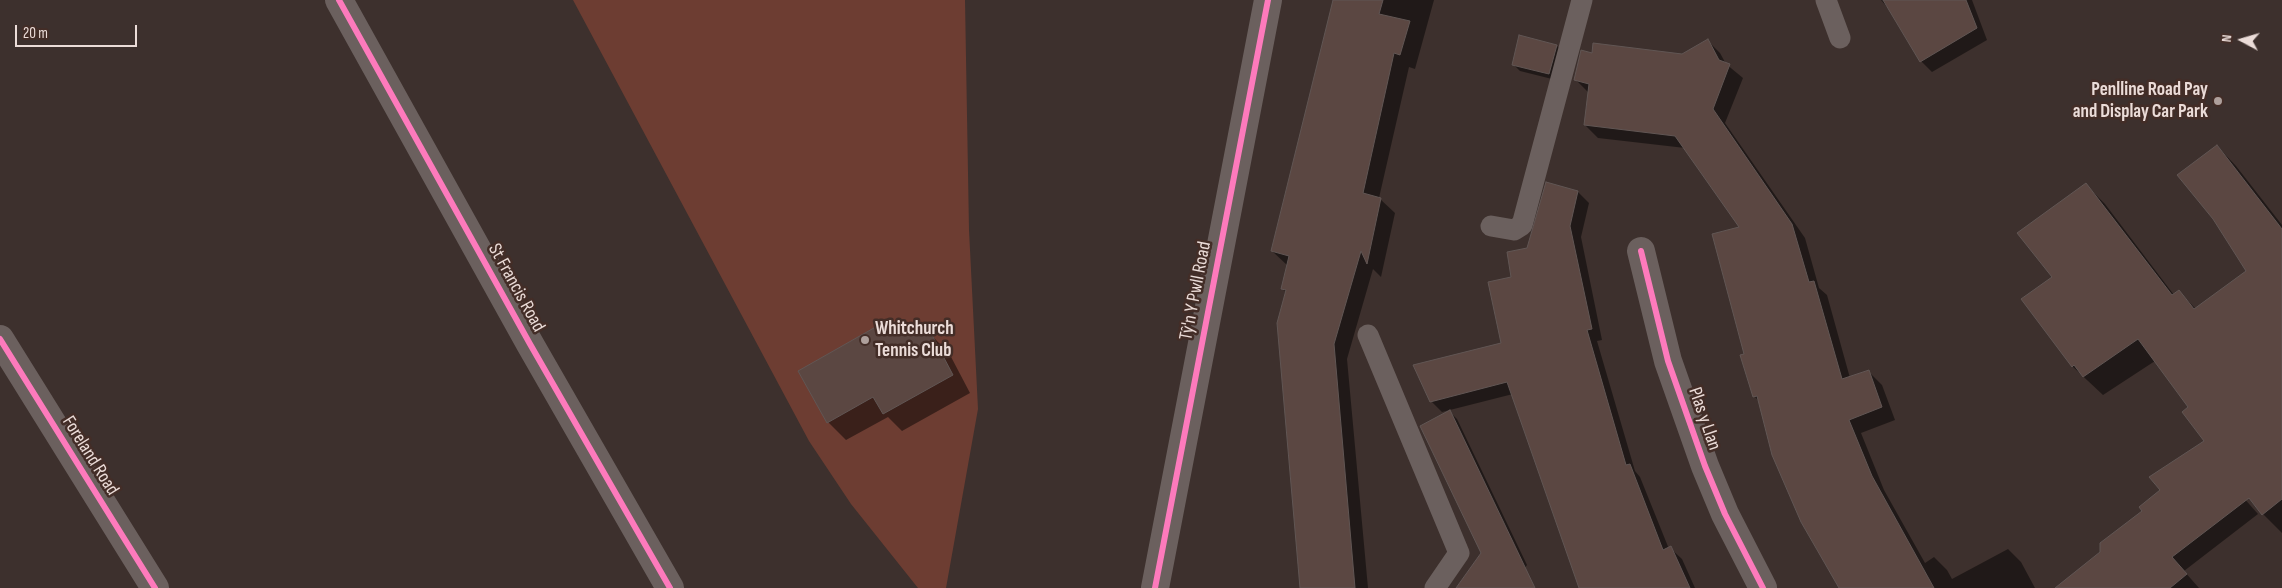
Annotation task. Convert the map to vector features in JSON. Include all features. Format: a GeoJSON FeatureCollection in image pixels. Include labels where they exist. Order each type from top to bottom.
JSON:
{"type":"FeatureCollection","features":[{"type":"Feature","properties":{"kind":"street","name":"St Francis Road"},"geometry":{"type":"LineString","coordinates":[[339,0],[549,378],[670,588]]}},
{"type":"Feature","properties":{"kind":"street","name":"Tŷ'n Y Pwll Road"},"geometry":{"type":"LineString","coordinates":[[1155,588],[1268,0]]}},
{"type":"Feature","properties":{"kind":"street","name":"Plas y Llan"},"geometry":{"type":"LineString","coordinates":[[1641,251],[1668,361],[1705,466],[1724,514],[1763,588]]}},
{"type":"Feature","properties":{"kind":"street","name":"Foreland Road"},"geometry":{"type":"LineString","coordinates":[[0,339],[155,588]]}},
{"type":"Feature","properties":{"kind":"lane"},"geometry":{"type":"LineString","coordinates":[[1491,226],[1514,230],[1522,225],[1582,0]]}},
{"type":"Feature","properties":{"kind":"lane"},"geometry":{"type":"LineString","coordinates":[[1826,0],[1840,38]]}},
{"type":"Feature","properties":{"kind":"lane"},"geometry":{"type":"LineString","coordinates":[[1368,335],[1458,553],[1435,588]]}},
{"type":"Feature","properties":{"kind":"shaded area","name":"Whitchurch Tennis Club"},"geometry":{"type":"Polygon","coordinates":[[[573,0],[965,0],[969,230],[978,409],[946,588],[918,588],[851,504],[809,441],[573,0]]]}},
{"type":"Feature","properties":{"kind":"building"},"geometry":{"type":"Polygon","coordinates":[[[1333,0],[1383,0],[1379,14],[1410,21],[1400,55],[1394,53],[1363,193],[1381,198],[1367,264],[1361,251],[1334,344],[1355,588],[1300,588],[1277,323],[1286,290],[1281,289],[1289,256],[1271,251],[1333,0]]]}},
{"type":"Feature","properties":{"kind":"building"},"geometry":{"type":"Polygon","coordinates":[[[1883,0],[1966,0],[1977,28],[1920,62],[1883,0]]]}},
{"type":"Feature","properties":{"kind":"building"},"geometry":{"type":"Polygon","coordinates":[[[1519,35],[1557,45],[1549,74],[1512,65],[1519,35]]]}},
{"type":"Feature","properties":{"kind":"building"},"geometry":{"type":"Polygon","coordinates":[[[1708,39],[1719,60],[1730,64],[1713,109],[1792,224],[1809,282],[1814,281],[1842,379],[1869,370],[1882,407],[1849,420],[1872,476],[1934,588],[1839,588],[1801,522],[1772,455],[1757,396],[1753,397],[1740,355],[1744,354],[1712,234],[1739,227],[1675,136],[1584,125],[1589,84],[1574,80],[1581,50],[1592,53],[1593,43],[1682,54],[1708,39]]]}},
{"type":"Feature","properties":{"kind":"building"},"geometry":{"type":"Polygon","coordinates":[[[2217,145],[2282,229],[2282,499],[2262,515],[2249,498],[2172,557],[2187,574],[2170,588],[2055,588],[2100,552],[2100,543],[2142,511],[2139,507],[2160,490],[2149,477],[2204,441],[2182,412],[2188,407],[2138,339],[2083,377],[2074,365],[2072,367],[2021,299],[2052,277],[2017,233],[2086,183],[2172,295],[2179,290],[2194,309],[2246,271],[2213,219],[2177,175],[2217,145]]]}},
{"type":"Feature","properties":{"kind":"building"},"geometry":{"type":"Polygon","coordinates":[[[1546,182],[1578,191],[1570,226],[1592,329],[1587,330],[1626,465],[1630,464],[1663,550],[1671,546],[1690,588],[1579,588],[1507,382],[1430,402],[1413,365],[1501,343],[1488,282],[1511,277],[1507,252],[1527,248],[1546,182]]]}},
{"type":"Feature","properties":{"kind":"building","name":"Whitchurch Tennis Club"},"geometry":{"type":"Polygon","coordinates":[[[888,320],[931,333],[953,375],[883,414],[873,397],[827,423],[798,371],[888,320]]]}},
{"type":"Feature","properties":{"kind":"building"},"geometry":{"type":"Polygon","coordinates":[[[1450,410],[1535,588],[1456,588],[1481,553],[1420,426],[1450,410]]]}},
{"type":"Feature","properties":{"kind":"cycle path"},"geometry":{"type":"LineString","coordinates":[[339,0],[530,344],[670,588]]}},
{"type":"Feature","properties":{"kind":"cycle path"},"geometry":{"type":"LineString","coordinates":[[1155,588],[1268,0]]}},
{"type":"Feature","properties":{"kind":"cycle path"},"geometry":{"type":"LineString","coordinates":[[1641,251],[1668,361],[1705,466],[1725,514],[1763,588]]}},
{"type":"Feature","properties":{"kind":"cycle path"},"geometry":{"type":"LineString","coordinates":[[0,339],[155,588]]}},
{"type":"Feature","properties":{"kind":"place","name":"Penlline Road Pay and Display Car Park"},"geometry":{"type":"Point","coordinates":[2218,101]}},
{"type":"Feature","properties":{"kind":"place","name":"Whitchurch Tennis Club"},"geometry":{"type":"Point","coordinates":[865,340]}}]}
